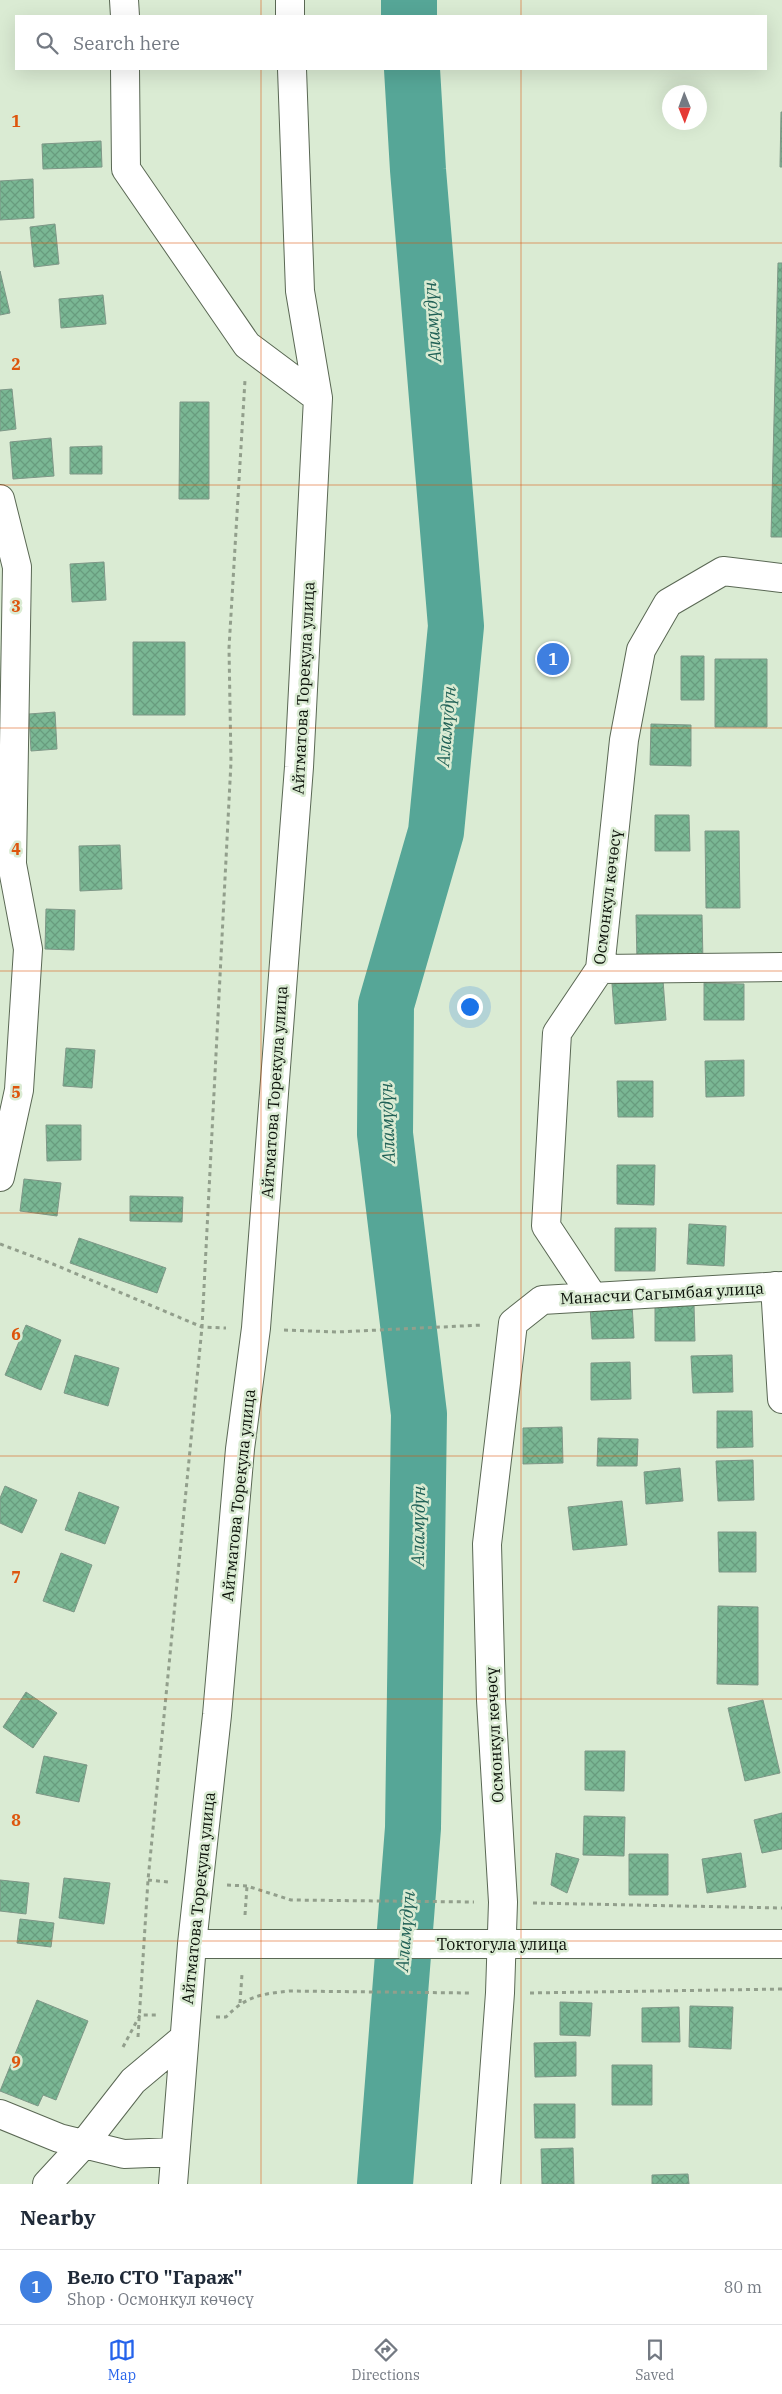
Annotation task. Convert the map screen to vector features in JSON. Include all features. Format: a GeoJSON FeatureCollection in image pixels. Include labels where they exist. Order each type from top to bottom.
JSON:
{"type":"FeatureCollection","features":[{"type":"Feature","properties":{"kind":"street"},"geometry":{"type":"LineString","coordinates":[[124,0],[124,15]]}},
{"type":"Feature","properties":{"kind":"street"},"geometry":{"type":"LineString","coordinates":[[290,0],[290,15]]}},
{"type":"Feature","properties":{"kind":"street"},"geometry":{"type":"LineString","coordinates":[[125,70],[126,169],[248,345],[318,398]]}},
{"type":"Feature","properties":{"kind":"street","name":"Айтматова Торекула улица"},"geometry":{"type":"LineString","coordinates":[[172,2184],[183,2039],[217,1715],[240,1449],[256,1328],[299,768],[318,398],[300,291],[292,70]]}},
{"type":"Feature","properties":{"kind":"street"},"geometry":{"type":"LineString","coordinates":[[0,500],[16,567],[12,864],[28,949],[19,1090],[0,1177]]}},
{"type":"Feature","properties":{"kind":"street","name":"Осмонкул көчөсү"},"geometry":{"type":"LineString","coordinates":[[593,1297],[546,1226],[557,1033],[600,970],[624,740],[641,650],[668,603],[724,571],[782,578]]}},
{"type":"Feature","properties":{"kind":"street"},"geometry":{"type":"LineString","coordinates":[[600,970],[782,967]]}},
{"type":"Feature","properties":{"kind":"street"},"geometry":{"type":"LineString","coordinates":[[778,1286],[782,1399]]}},
{"type":"Feature","properties":{"kind":"street","name":"Манасчи Сагымбая улица"},"geometry":{"type":"LineString","coordinates":[[542,1300],[778,1286]]}},
{"type":"Feature","properties":{"kind":"street","name":"Осмонкул көчөсү"},"geometry":{"type":"LineString","coordinates":[[486,2184],[499,1993],[497,1944],[502,1902],[491,1700],[487,1544],[513,1323],[542,1300]]}},
{"type":"Feature","properties":{"kind":"street","name":"Токтогула улица"},"geometry":{"type":"LineString","coordinates":[[192,1944],[782,1944]]}},
{"type":"Feature","properties":{"kind":"street"},"geometry":{"type":"LineString","coordinates":[[47,2184],[83,2145],[134,2081],[183,2039]]}},
{"type":"Feature","properties":{"kind":"street"},"geometry":{"type":"LineString","coordinates":[[0,2114],[59,2138],[124,2154],[175,2152]]}},
{"type":"Feature","properties":{"kind":"path"},"geometry":{"type":"LineString","coordinates":[[134,2081],[148,1880],[202,1327],[231,762],[229,648],[248,345]]}},
{"type":"Feature","properties":{"kind":"path"},"geometry":{"type":"LineString","coordinates":[[0,1244],[53,1264],[202,1327],[338,1332],[482,1325]]}},
{"type":"Feature","properties":{"kind":"path"},"geometry":{"type":"LineString","coordinates":[[291,1900],[782,1908]]}},
{"type":"Feature","properties":{"kind":"path"},"geometry":{"type":"LineString","coordinates":[[289,1991],[499,1993],[782,1989]]}},
{"type":"Feature","properties":{"kind":"building"},"geometry":{"type":"Polygon","coordinates":[[[781,112],[782,167],[780,167],[781,112]]]}},
{"type":"Feature","properties":{"kind":"building"},"geometry":{"type":"Polygon","coordinates":[[[101,141],[102,167],[43,169],[42,144],[101,141]]]}},
{"type":"Feature","properties":{"kind":"building"},"geometry":{"type":"Polygon","coordinates":[[[33,179],[34,218],[0,220],[0,181],[33,179]]]}},
{"type":"Feature","properties":{"kind":"building"},"geometry":{"type":"Polygon","coordinates":[[[55,224],[59,264],[34,267],[30,227],[55,224]]]}},
{"type":"Feature","properties":{"kind":"building"},"geometry":{"type":"Polygon","coordinates":[[[778,263],[782,263],[782,537],[771,537],[778,263]]]}},
{"type":"Feature","properties":{"kind":"building"},"geometry":{"type":"Polygon","coordinates":[[[0,271],[10,313],[0,315],[0,271]]]}},
{"type":"Feature","properties":{"kind":"building"},"geometry":{"type":"Polygon","coordinates":[[[103,295],[106,324],[61,328],[59,299],[103,295]]]}},
{"type":"Feature","properties":{"kind":"building"},"geometry":{"type":"Polygon","coordinates":[[[12,389],[16,429],[0,431],[0,390],[12,389]]]}},
{"type":"Feature","properties":{"kind":"building"},"geometry":{"type":"Polygon","coordinates":[[[180,402],[209,402],[209,499],[179,499],[180,402]]]}},
{"type":"Feature","properties":{"kind":"building"},"geometry":{"type":"Polygon","coordinates":[[[51,438],[54,476],[13,479],[10,442],[51,438]]]}},
{"type":"Feature","properties":{"kind":"building"},"geometry":{"type":"Polygon","coordinates":[[[102,446],[102,474],[70,474],[70,447],[102,446]]]}},
{"type":"Feature","properties":{"kind":"building"},"geometry":{"type":"Polygon","coordinates":[[[104,562],[106,600],[72,602],[70,564],[104,562]]]}},
{"type":"Feature","properties":{"kind":"building"},"geometry":{"type":"Polygon","coordinates":[[[133,642],[185,642],[185,715],[133,715],[133,642]]]}},
{"type":"Feature","properties":{"kind":"building"},"geometry":{"type":"Polygon","coordinates":[[[681,656],[704,656],[704,700],[681,700],[681,656]]]}},
{"type":"Feature","properties":{"kind":"building"},"geometry":{"type":"Polygon","coordinates":[[[715,659],[767,659],[767,727],[715,727],[715,659]]]}},
{"type":"Feature","properties":{"kind":"building"},"geometry":{"type":"Polygon","coordinates":[[[55,712],[57,749],[31,751],[29,714],[55,712]]]}},
{"type":"Feature","properties":{"kind":"building"},"geometry":{"type":"Polygon","coordinates":[[[651,724],[691,725],[691,766],[650,765],[651,724]]]}},
{"type":"Feature","properties":{"kind":"building"},"geometry":{"type":"Polygon","coordinates":[[[655,815],[689,815],[690,851],[655,851],[655,815]]]}},
{"type":"Feature","properties":{"kind":"building"},"geometry":{"type":"Polygon","coordinates":[[[705,831],[739,831],[740,908],[706,908],[705,831]]]}},
{"type":"Feature","properties":{"kind":"building"},"geometry":{"type":"Polygon","coordinates":[[[120,845],[122,889],[80,891],[79,846],[120,845]]]}},
{"type":"Feature","properties":{"kind":"building"},"geometry":{"type":"Polygon","coordinates":[[[46,909],[75,910],[74,950],[45,949],[46,909]]]}},
{"type":"Feature","properties":{"kind":"building"},"geometry":{"type":"Polygon","coordinates":[[[636,915],[702,915],[703,962],[637,962],[636,915]]]}},
{"type":"Feature","properties":{"kind":"building"},"geometry":{"type":"Polygon","coordinates":[[[663,980],[666,1020],[615,1024],[612,984],[663,980]]]}},
{"type":"Feature","properties":{"kind":"building"},"geometry":{"type":"Polygon","coordinates":[[[704,983],[744,984],[744,1020],[704,1020],[704,983]]]}},
{"type":"Feature","properties":{"kind":"building"},"geometry":{"type":"Polygon","coordinates":[[[66,1048],[95,1050],[92,1088],[63,1086],[66,1048]]]}},
{"type":"Feature","properties":{"kind":"building"},"geometry":{"type":"Polygon","coordinates":[[[744,1060],[744,1096],[706,1097],[705,1061],[744,1060]]]}},
{"type":"Feature","properties":{"kind":"building"},"geometry":{"type":"Polygon","coordinates":[[[617,1081],[653,1081],[653,1117],[618,1117],[617,1081]]]}},
{"type":"Feature","properties":{"kind":"building"},"geometry":{"type":"Polygon","coordinates":[[[46,1125],[81,1125],[81,1160],[47,1161],[46,1125]]]}},
{"type":"Feature","properties":{"kind":"building"},"geometry":{"type":"Polygon","coordinates":[[[617,1165],[655,1165],[654,1205],[617,1204],[617,1165]]]}},
{"type":"Feature","properties":{"kind":"building"},"geometry":{"type":"Polygon","coordinates":[[[24,1179],[61,1183],[57,1216],[20,1211],[24,1179]]]}},
{"type":"Feature","properties":{"kind":"building"},"geometry":{"type":"Polygon","coordinates":[[[130,1196],[183,1197],[182,1222],[130,1221],[130,1196]]]}},
{"type":"Feature","properties":{"kind":"building"},"geometry":{"type":"Polygon","coordinates":[[[689,1224],[726,1226],[724,1266],[687,1264],[689,1224]]]}},
{"type":"Feature","properties":{"kind":"building"},"geometry":{"type":"Polygon","coordinates":[[[615,1228],[656,1228],[655,1271],[615,1271],[615,1228]]]}},
{"type":"Feature","properties":{"kind":"building"},"geometry":{"type":"Polygon","coordinates":[[[79,1238],[166,1268],[157,1293],[70,1263],[79,1238]]]}},
{"type":"Feature","properties":{"kind":"building"},"geometry":{"type":"Polygon","coordinates":[[[632,1304],[634,1338],[592,1339],[590,1306],[632,1304]]]}},
{"type":"Feature","properties":{"kind":"building"},"geometry":{"type":"Polygon","coordinates":[[[694,1304],[695,1341],[655,1341],[655,1305],[694,1304]]]}},
{"type":"Feature","properties":{"kind":"building"},"geometry":{"type":"Polygon","coordinates":[[[26,1325],[61,1340],[41,1390],[5,1375],[26,1325]]]}},
{"type":"Feature","properties":{"kind":"building"},"geometry":{"type":"Polygon","coordinates":[[[75,1355],[119,1368],[108,1406],[64,1393],[75,1355]]]}},
{"type":"Feature","properties":{"kind":"building"},"geometry":{"type":"Polygon","coordinates":[[[732,1355],[733,1392],[693,1393],[691,1356],[732,1355]]]}},
{"type":"Feature","properties":{"kind":"building"},"geometry":{"type":"Polygon","coordinates":[[[630,1362],[631,1399],[591,1400],[591,1363],[630,1362]]]}},
{"type":"Feature","properties":{"kind":"building"},"geometry":{"type":"Polygon","coordinates":[[[717,1411],[752,1411],[753,1447],[717,1448],[717,1411]]]}},
{"type":"Feature","properties":{"kind":"building"},"geometry":{"type":"Polygon","coordinates":[[[562,1427],[563,1463],[523,1464],[523,1428],[562,1427]]]}},
{"type":"Feature","properties":{"kind":"building"},"geometry":{"type":"Polygon","coordinates":[[[598,1438],[638,1439],[637,1466],[597,1466],[598,1438]]]}},
{"type":"Feature","properties":{"kind":"building"},"geometry":{"type":"Polygon","coordinates":[[[753,1460],[754,1500],[718,1501],[716,1461],[753,1460]]]}},
{"type":"Feature","properties":{"kind":"building"},"geometry":{"type":"Polygon","coordinates":[[[680,1468],[683,1501],[646,1504],[644,1472],[680,1468]]]}},
{"type":"Feature","properties":{"kind":"building"},"geometry":{"type":"Polygon","coordinates":[[[5,1486],[37,1500],[22,1533],[0,1523],[0,1498],[5,1486]]]}},
{"type":"Feature","properties":{"kind":"building"},"geometry":{"type":"Polygon","coordinates":[[[79,1492],[119,1507],[105,1544],[65,1530],[79,1492]]]}},
{"type":"Feature","properties":{"kind":"building"},"geometry":{"type":"Polygon","coordinates":[[[622,1501],[627,1545],[573,1550],[568,1507],[622,1501]]]}},
{"type":"Feature","properties":{"kind":"building"},"geometry":{"type":"Polygon","coordinates":[[[718,1532],[756,1532],[756,1572],[719,1572],[718,1532]]]}},
{"type":"Feature","properties":{"kind":"building"},"geometry":{"type":"Polygon","coordinates":[[[61,1553],[92,1565],[74,1612],[43,1601],[61,1553]]]}},
{"type":"Feature","properties":{"kind":"building"},"geometry":{"type":"Polygon","coordinates":[[[718,1606],[758,1607],[758,1685],[717,1684],[718,1606]]]}},
{"type":"Feature","properties":{"kind":"building"},"geometry":{"type":"Polygon","coordinates":[[[26,1692],[57,1713],[33,1748],[3,1727],[26,1692]]]}},
{"type":"Feature","properties":{"kind":"building"},"geometry":{"type":"Polygon","coordinates":[[[763,1700],[780,1773],[745,1781],[728,1708],[763,1700]]]}},
{"type":"Feature","properties":{"kind":"building"},"geometry":{"type":"Polygon","coordinates":[[[585,1751],[625,1751],[624,1791],[585,1790],[585,1751]]]}},
{"type":"Feature","properties":{"kind":"building"},"geometry":{"type":"Polygon","coordinates":[[[44,1756],[87,1765],[79,1802],[36,1793],[44,1756]]]}},
{"type":"Feature","properties":{"kind":"building"},"geometry":{"type":"Polygon","coordinates":[[[782,1813],[782,1849],[762,1853],[754,1820],[782,1813]]]}},
{"type":"Feature","properties":{"kind":"building"},"geometry":{"type":"Polygon","coordinates":[[[584,1816],[625,1817],[624,1856],[583,1855],[584,1816]]]}},
{"type":"Feature","properties":{"kind":"building"},"geometry":{"type":"Polygon","coordinates":[[[556,1853],[579,1859],[567,1893],[551,1885],[556,1853]]]}},
{"type":"Feature","properties":{"kind":"building"},"geometry":{"type":"Polygon","coordinates":[[[741,1853],[746,1887],[707,1893],[702,1859],[741,1853]]]}},
{"type":"Feature","properties":{"kind":"building"},"geometry":{"type":"Polygon","coordinates":[[[629,1854],[668,1854],[668,1895],[629,1895],[629,1854]]]}},
{"type":"Feature","properties":{"kind":"building"},"geometry":{"type":"Polygon","coordinates":[[[64,1878],[110,1883],[104,1924],[59,1918],[64,1878]]]}},
{"type":"Feature","properties":{"kind":"building"},"geometry":{"type":"Polygon","coordinates":[[[0,1880],[29,1883],[26,1914],[0,1911],[0,1880]]]}},
{"type":"Feature","properties":{"kind":"building"},"geometry":{"type":"Polygon","coordinates":[[[20,1919],[54,1923],[51,1947],[17,1943],[20,1919]]]}},
{"type":"Feature","properties":{"kind":"building"},"geometry":{"type":"Polygon","coordinates":[[[37,2000],[88,2021],[56,2100],[43,2095],[38,2106],[0,2091],[37,2000]]]}},
{"type":"Feature","properties":{"kind":"building"},"geometry":{"type":"Polygon","coordinates":[[[560,2002],[592,2003],[590,2036],[560,2035],[560,2002]]]}},
{"type":"Feature","properties":{"kind":"building"},"geometry":{"type":"Polygon","coordinates":[[[690,2006],[733,2007],[731,2049],[689,2047],[690,2006]]]}},
{"type":"Feature","properties":{"kind":"building"},"geometry":{"type":"Polygon","coordinates":[[[679,2007],[680,2042],[642,2042],[642,2008],[679,2007]]]}},
{"type":"Feature","properties":{"kind":"building"},"geometry":{"type":"Polygon","coordinates":[[[576,2042],[576,2076],[535,2077],[534,2043],[576,2042]]]}},
{"type":"Feature","properties":{"kind":"building"},"geometry":{"type":"Polygon","coordinates":[[[612,2065],[652,2065],[652,2105],[612,2105],[612,2065]]]}},
{"type":"Feature","properties":{"kind":"building"},"geometry":{"type":"Polygon","coordinates":[[[534,2104],[575,2104],[575,2138],[535,2138],[534,2104]]]}},
{"type":"Feature","properties":{"kind":"building"},"geometry":{"type":"Polygon","coordinates":[[[573,2148],[574,2184],[542,2184],[541,2149],[573,2148]]]}},
{"type":"Feature","properties":{"kind":"building"},"geometry":{"type":"Polygon","coordinates":[[[688,2174],[689,2184],[652,2184],[652,2175],[688,2174]]]}},
{"type":"Feature","properties":{"kind":"waterway","name":"Аламүдүн"},"geometry":{"type":"LineString","coordinates":[[409,0],[409,15]]}},
{"type":"Feature","properties":{"kind":"waterway","name":"Аламүдүн"},"geometry":{"type":"LineString","coordinates":[[385,2184],[413,1828],[419,1414],[385,1134],[386,1005],[436,832],[456,626],[418,170],[412,70]]}},
{"type":"Feature","properties":{"kind":"place","name":"Вело СТО \"Гараж\""},"geometry":{"type":"Point","coordinates":[553,659]}}]}
